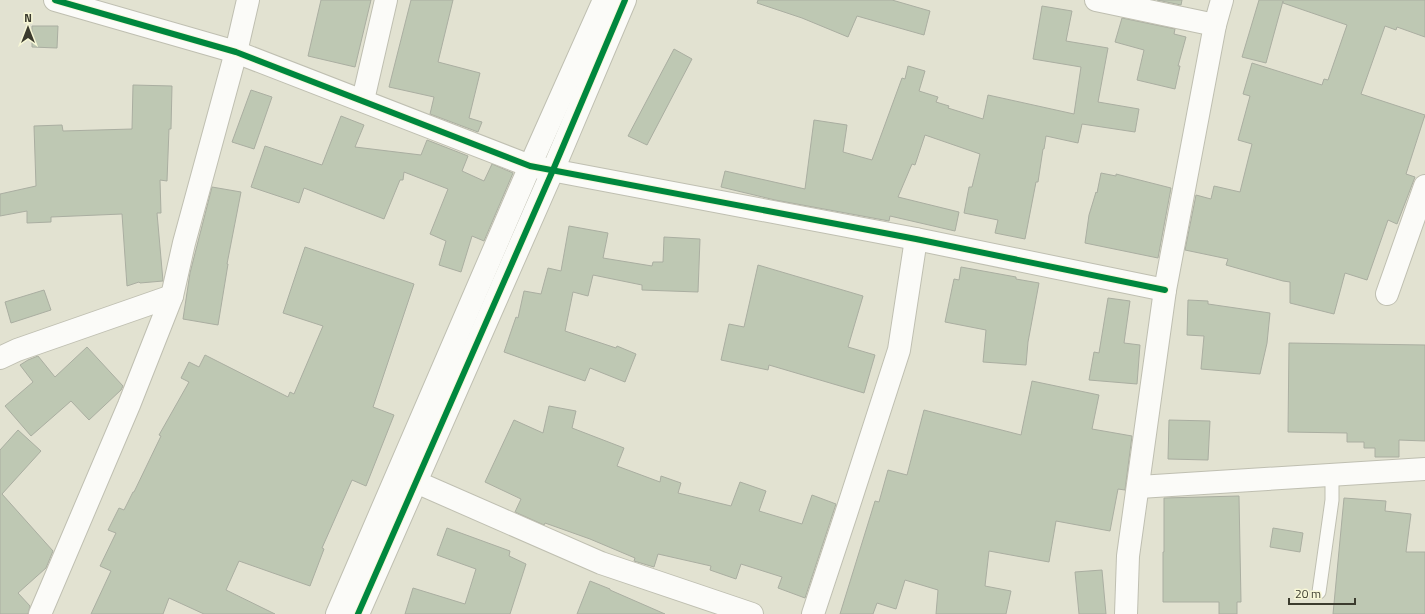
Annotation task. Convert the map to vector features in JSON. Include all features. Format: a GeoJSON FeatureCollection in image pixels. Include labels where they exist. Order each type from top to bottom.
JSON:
{"type":"FeatureCollection","features":[{"type":"Feature","properties":{"kind":"street"},"geometry":{"type":"LineString","coordinates":[[55,0],[236,52],[530,166],[916,239],[1165,290]]}},
{"type":"Feature","properties":{"kind":"street"},"geometry":{"type":"LineString","coordinates":[[40,614],[129,405],[172,296],[184,243],[236,52],[248,0]]}},
{"type":"Feature","properties":{"kind":"street"},"geometry":{"type":"LineString","coordinates":[[362,100],[386,0]]}},
{"type":"Feature","properties":{"kind":"street"},"geometry":{"type":"LineString","coordinates":[[358,614],[407,477],[530,166],[604,0]]}},
{"type":"Feature","properties":{"kind":"street"},"geometry":{"type":"LineString","coordinates":[[337,614],[407,477],[553,170],[625,0]]}},
{"type":"Feature","properties":{"kind":"street"},"geometry":{"type":"LineString","coordinates":[[1096,0],[1215,25]]}},
{"type":"Feature","properties":{"kind":"street"},"geometry":{"type":"LineString","coordinates":[[1126,614],[1128,556],[1165,290],[1215,25],[1222,0]]}},
{"type":"Feature","properties":{"kind":"street"},"geometry":{"type":"LineString","coordinates":[[1387,294],[1425,186]]}},
{"type":"Feature","properties":{"kind":"street"},"geometry":{"type":"LineString","coordinates":[[813,614],[899,350],[916,239]]}},
{"type":"Feature","properties":{"kind":"street"},"geometry":{"type":"LineString","coordinates":[[0,358],[17,350],[172,296]]}},
{"type":"Feature","properties":{"kind":"street"},"geometry":{"type":"LineString","coordinates":[[1138,487],[1425,469]]}},
{"type":"Feature","properties":{"kind":"street"},"geometry":{"type":"LineString","coordinates":[[407,477],[601,563],[752,614]]}},
{"type":"Feature","properties":{"kind":"lane"},"geometry":{"type":"LineString","coordinates":[[1319,592],[1332,500],[1332,474]]}},
{"type":"Feature","properties":{"kind":"building"},"geometry":{"type":"Polygon","coordinates":[[[321,0],[371,0],[355,67],[308,56],[321,0]]]}},
{"type":"Feature","properties":{"kind":"building"},"geometry":{"type":"Polygon","coordinates":[[[411,0],[453,0],[438,62],[480,73],[469,118],[482,122],[478,132],[430,114],[434,97],[389,87],[411,0]]]}},
{"type":"Feature","properties":{"kind":"building"},"geometry":{"type":"Polygon","coordinates":[[[758,0],[892,0],[930,11],[924,35],[857,16],[848,37],[802,18],[757,3],[758,0]]]}},
{"type":"Feature","properties":{"kind":"building"},"geometry":{"type":"Polygon","coordinates":[[[1157,0],[1182,0],[1181,5],[1157,0]]]}},
{"type":"Feature","properties":{"kind":"building"},"geometry":{"type":"Polygon","coordinates":[[[1259,0],[1425,0],[1425,37],[1397,27],[1396,30],[1385,26],[1361,94],[1425,115],[1406,174],[1415,177],[1397,224],[1388,220],[1367,280],[1345,273],[1334,314],[1290,303],[1290,282],[1226,265],[1228,259],[1185,250],[1196,195],[1211,199],[1214,186],[1240,192],[1252,144],[1238,140],[1250,96],[1243,94],[1252,63],[1322,85],[1324,79],[1328,80],[1347,25],[1283,3],[1283,1],[1266,63],[1242,57],[1259,0]]]}},
{"type":"Feature","properties":{"kind":"building"},"geometry":{"type":"Polygon","coordinates":[[[1042,6],[1072,11],[1066,41],[1108,48],[1098,102],[1139,109],[1135,132],[1082,124],[1078,143],[1046,136],[1038,182],[1036,182],[1025,239],[995,233],[998,220],[964,213],[969,187],[972,187],[980,154],[925,135],[915,165],[912,164],[898,197],[959,212],[955,231],[890,216],[889,221],[775,200],[721,187],[725,171],[805,189],[814,120],[847,125],[843,152],[872,160],[902,78],[905,79],[908,66],[925,71],[919,91],[938,97],[936,102],[949,106],[948,108],[983,119],[988,95],[1074,114],[1081,67],[1033,59],[1042,6]]]}},
{"type":"Feature","properties":{"kind":"building"},"geometry":{"type":"Polygon","coordinates":[[[1122,18],[1175,29],[1174,34],[1186,37],[1178,66],[1180,66],[1175,89],[1137,80],[1144,50],[1115,42],[1122,18]]]}},
{"type":"Feature","properties":{"kind":"building"},"geometry":{"type":"Polygon","coordinates":[[[32,26],[58,26],[57,48],[32,47],[32,26]]]}},
{"type":"Feature","properties":{"kind":"building"},"geometry":{"type":"Polygon","coordinates":[[[674,49],[692,59],[647,145],[628,136],[674,49]]]}},
{"type":"Feature","properties":{"kind":"building"},"geometry":{"type":"Polygon","coordinates":[[[133,85],[172,86],[171,129],[169,129],[167,181],[160,180],[161,213],[157,213],[163,281],[139,282],[127,286],[122,214],[51,217],[51,222],[27,223],[27,211],[0,216],[0,194],[36,186],[34,126],[62,125],[63,131],[132,129],[133,85]]]}},
{"type":"Feature","properties":{"kind":"building"},"geometry":{"type":"Polygon","coordinates":[[[251,90],[272,97],[254,149],[232,142],[251,90]]]}},
{"type":"Feature","properties":{"kind":"building"},"geometry":{"type":"Polygon","coordinates":[[[341,116],[364,125],[355,147],[421,155],[427,140],[468,156],[462,171],[484,181],[492,164],[513,173],[484,241],[472,236],[461,272],[439,265],[446,241],[430,234],[448,189],[404,172],[403,180],[400,180],[384,219],[304,188],[299,203],[251,187],[265,146],[322,165],[341,116]]]}},
{"type":"Feature","properties":{"kind":"building"},"geometry":{"type":"Polygon","coordinates":[[[1101,173],[1116,176],[1116,174],[1171,188],[1158,258],[1085,243],[1089,215],[1096,192],[1097,193],[1101,173]]]}},
{"type":"Feature","properties":{"kind":"building"},"geometry":{"type":"Polygon","coordinates":[[[212,187],[241,192],[227,264],[218,325],[183,319],[190,273],[212,187]]]}},
{"type":"Feature","properties":{"kind":"building"},"geometry":{"type":"Polygon","coordinates":[[[569,226],[608,233],[603,258],[652,266],[653,262],[663,262],[664,237],[700,239],[698,292],[642,290],[642,285],[593,275],[588,296],[573,292],[565,331],[616,348],[617,346],[636,354],[625,382],[590,368],[585,381],[504,352],[516,317],[518,318],[524,291],[541,294],[548,268],[561,271],[569,226]]]}},
{"type":"Feature","properties":{"kind":"building"},"geometry":{"type":"Polygon","coordinates":[[[305,247],[414,284],[373,407],[394,415],[366,486],[352,480],[322,548],[324,549],[310,586],[239,561],[226,590],[275,614],[204,614],[169,598],[163,614],[91,614],[111,571],[100,566],[116,533],[108,530],[119,508],[124,510],[134,492],[161,436],[159,435],[189,382],[181,378],[189,362],[199,367],[205,355],[288,397],[290,392],[294,394],[323,326],[283,313],[305,247]]]}},
{"type":"Feature","properties":{"kind":"building"},"geometry":{"type":"Polygon","coordinates":[[[758,265],[863,296],[848,347],[875,355],[864,393],[769,365],[768,370],[721,360],[729,324],[744,327],[758,265]]]}},
{"type":"Feature","properties":{"kind":"building"},"geometry":{"type":"Polygon","coordinates":[[[961,267],[1016,277],[1016,279],[1039,283],[1028,342],[1026,365],[983,362],[986,330],[945,322],[954,279],[959,280],[961,267]]]}},
{"type":"Feature","properties":{"kind":"building"},"geometry":{"type":"Polygon","coordinates":[[[44,290],[51,310],[11,323],[5,302],[44,290]]]}},
{"type":"Feature","properties":{"kind":"building"},"geometry":{"type":"Polygon","coordinates":[[[1108,298],[1130,301],[1124,343],[1140,345],[1137,384],[1089,380],[1094,352],[1099,353],[1108,298]]]}},
{"type":"Feature","properties":{"kind":"building"},"geometry":{"type":"Polygon","coordinates":[[[1188,300],[1208,301],[1208,304],[1270,313],[1267,343],[1260,374],[1201,369],[1204,336],[1187,335],[1188,300]]]}},
{"type":"Feature","properties":{"kind":"building"},"geometry":{"type":"Polygon","coordinates":[[[1289,343],[1425,345],[1425,441],[1399,440],[1399,457],[1375,457],[1375,448],[1364,448],[1364,442],[1347,442],[1347,433],[1288,432],[1289,343]]]}},
{"type":"Feature","properties":{"kind":"building"},"geometry":{"type":"Polygon","coordinates":[[[87,347],[123,386],[121,390],[89,420],[71,401],[31,436],[5,406],[33,382],[20,365],[38,356],[55,377],[87,347]]]}},
{"type":"Feature","properties":{"kind":"building"},"geometry":{"type":"Polygon","coordinates":[[[1032,381],[1099,395],[1092,429],[1132,436],[1125,490],[1118,489],[1110,531],[1056,521],[1049,562],[989,551],[985,586],[1011,591],[1006,614],[936,614],[938,590],[905,580],[896,609],[877,603],[873,614],[840,614],[875,501],[879,502],[888,470],[907,475],[924,410],[1021,435],[1032,381]]]}},
{"type":"Feature","properties":{"kind":"building"},"geometry":{"type":"Polygon","coordinates":[[[549,406],[576,411],[572,428],[624,448],[617,466],[660,482],[661,476],[681,483],[678,493],[731,506],[740,482],[766,491],[759,511],[802,524],[812,495],[836,504],[805,598],[778,588],[782,577],[741,564],[736,579],[710,570],[711,566],[658,554],[654,567],[634,561],[635,558],[590,539],[545,523],[544,525],[515,512],[521,499],[485,482],[514,420],[543,433],[549,406]]]}},
{"type":"Feature","properties":{"kind":"building"},"geometry":{"type":"Polygon","coordinates":[[[1169,420],[1210,421],[1208,460],[1168,459],[1169,420]]]}},
{"type":"Feature","properties":{"kind":"building"},"geometry":{"type":"Polygon","coordinates":[[[18,430],[41,451],[2,494],[53,551],[46,568],[18,593],[30,606],[28,614],[0,614],[0,450],[18,430]]]}},
{"type":"Feature","properties":{"kind":"building"},"geometry":{"type":"Polygon","coordinates":[[[1239,496],[1241,602],[1237,602],[1237,614],[1219,614],[1219,602],[1163,602],[1164,498],[1239,496]]]}},
{"type":"Feature","properties":{"kind":"building"},"geometry":{"type":"Polygon","coordinates":[[[1344,498],[1386,501],[1385,511],[1411,514],[1406,552],[1425,552],[1425,614],[1333,614],[1344,498]]]}},
{"type":"Feature","properties":{"kind":"building"},"geometry":{"type":"Polygon","coordinates":[[[447,528],[510,551],[509,556],[526,564],[510,614],[405,614],[413,588],[465,604],[476,569],[437,555],[447,528]]]}},
{"type":"Feature","properties":{"kind":"building"},"geometry":{"type":"Polygon","coordinates":[[[1273,528],[1303,533],[1300,552],[1270,547],[1273,528]]]}},
{"type":"Feature","properties":{"kind":"building"},"geometry":{"type":"Polygon","coordinates":[[[1102,570],[1106,614],[1079,614],[1075,572],[1102,570]]]}},
{"type":"Feature","properties":{"kind":"building"},"geometry":{"type":"Polygon","coordinates":[[[590,581],[610,589],[665,614],[577,614],[590,581]]]}},
{"type":"Feature","properties":{"kind":"cycle path"},"geometry":{"type":"LineString","coordinates":[[55,0],[236,52],[530,166],[916,239],[1165,290]]}},
{"type":"Feature","properties":{"kind":"cycle path"},"geometry":{"type":"LineString","coordinates":[[358,614],[553,170],[625,0]]}}]}
